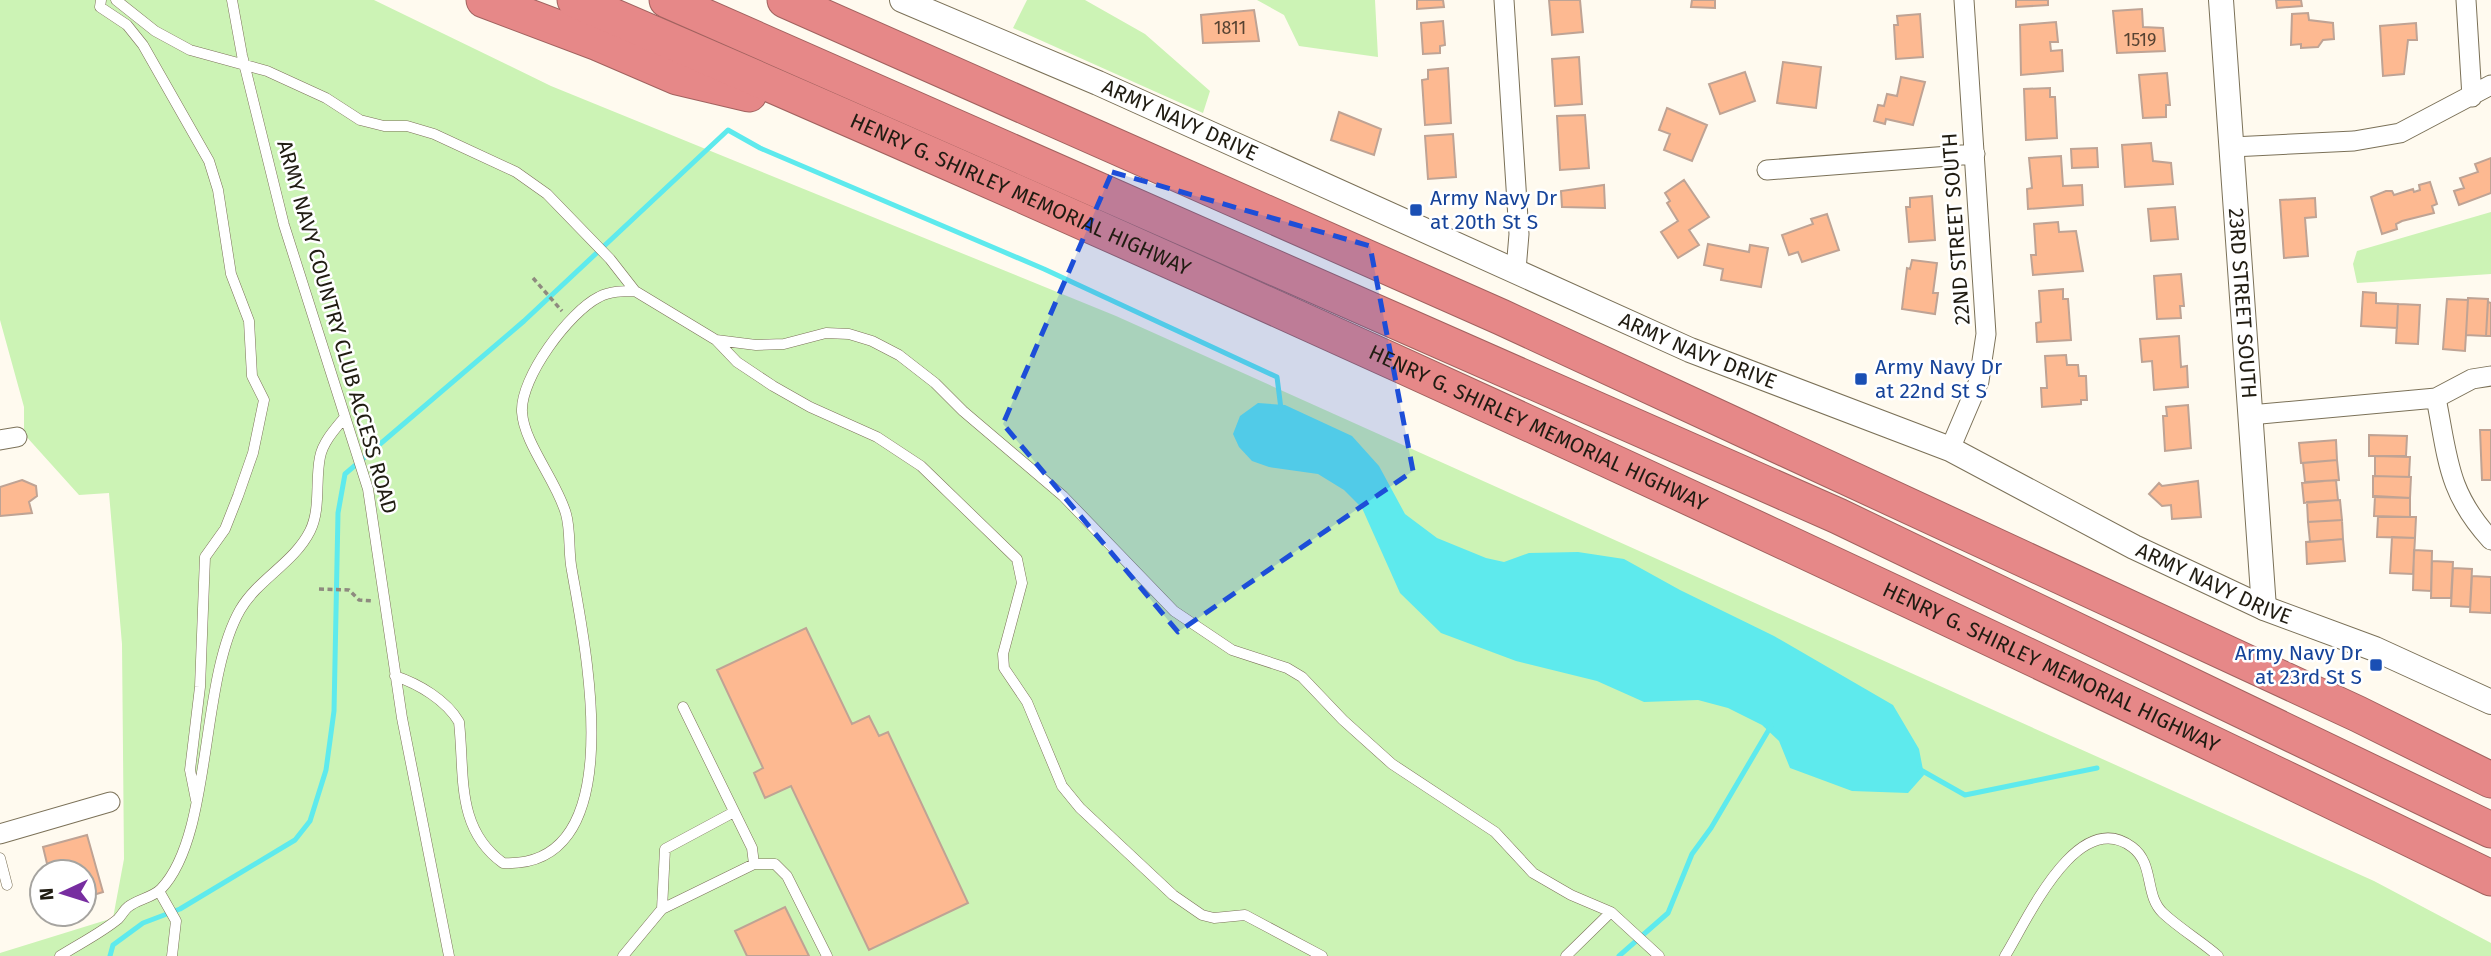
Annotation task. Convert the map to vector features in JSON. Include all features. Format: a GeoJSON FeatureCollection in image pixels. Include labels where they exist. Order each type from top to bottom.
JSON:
{"type":"FeatureCollection","features":[{"type":"Feature","properties":{"kind":"highway"},"geometry":{"type":"LineString","coordinates":[[484,0],[598,43],[677,77],[837,116]]}},
{"type":"Feature","properties":{"kind":"highway","name":"HENRY G. SHIRLEY MEMORIAL HIGHWAY"},"geometry":{"type":"LineString","coordinates":[[575,0],[1406,367],[1772,534],[2058,668],[2491,878]]}},
{"type":"Feature","properties":{"kind":"highway"},"geometry":{"type":"LineString","coordinates":[[667,0],[1838,516],[2491,830]]}},
{"type":"Feature","properties":{"kind":"highway"},"geometry":{"type":"LineString","coordinates":[[785,0],[1501,317],[2358,714],[2491,780]]}},
{"type":"Feature","properties":{"kind":"street","name":"ARMY NAVY DRIVE"},"geometry":{"type":"LineString","coordinates":[[902,0],[1098,83],[1690,350],[1950,449],[2134,547],[2264,608],[2375,649],[2491,702]]}},
{"type":"Feature","properties":{"kind":"street"},"geometry":{"type":"LineString","coordinates":[[1504,0],[1519,234],[1516,270]]}},
{"type":"Feature","properties":{"kind":"street","name":"22ND STREET SOUTH"},"geometry":{"type":"LineString","coordinates":[[1950,449],[1979,381],[1986,334],[1964,0]]}},
{"type":"Feature","properties":{"kind":"street","name":"23RD STREET SOUTH"},"geometry":{"type":"LineString","coordinates":[[2221,0],[2264,608]]}},
{"type":"Feature","properties":{"kind":"street"},"geometry":{"type":"LineString","coordinates":[[2466,0],[2472,97]]}},
{"type":"Feature","properties":{"kind":"street"},"geometry":{"type":"LineString","coordinates":[[2232,146],[2354,141],[2400,133],[2491,85]]}},
{"type":"Feature","properties":{"kind":"street"},"geometry":{"type":"LineString","coordinates":[[1767,170],[1975,155]]}},
{"type":"Feature","properties":{"kind":"street"},"geometry":{"type":"LineString","coordinates":[[2250,415],[2435,398],[2472,379],[2491,376]]}},
{"type":"Feature","properties":{"kind":"street"},"geometry":{"type":"LineString","coordinates":[[2435,398],[2454,486],[2469,516],[2491,540]]}},
{"type":"Feature","properties":{"kind":"street"},"geometry":{"type":"LineString","coordinates":[[0,834],[110,802]]}},
{"type":"Feature","properties":{"kind":"lane"},"geometry":{"type":"LineString","coordinates":[[101,0],[100,7],[127,25],[143,45],[209,161],[218,190],[231,274],[249,321],[252,376],[264,400],[253,453],[234,507],[225,529],[205,557],[200,687],[190,770],[196,800]]}},
{"type":"Feature","properties":{"kind":"lane"},"geometry":{"type":"LineString","coordinates":[[116,0],[155,31],[190,50],[244,64],[326,98],[360,120],[407,126],[434,134],[516,172],[547,194],[610,259],[635,291],[716,340],[737,362],[773,386],[810,407],[877,437],[921,466],[1017,559],[1022,583],[1003,654],[1004,668],[1027,702],[1062,786],[1080,808],[1163,886],[1202,915],[1214,918],[1245,915],[1322,956]]}},
{"type":"Feature","properties":{"kind":"lane","name":"ARMY NAVY COUNTRY CLUB ACCESS ROAD"},"geometry":{"type":"LineString","coordinates":[[232,0],[244,64],[284,225],[365,478],[379,553],[395,676],[449,956]]}},
{"type":"Feature","properties":{"kind":"lane"},"geometry":{"type":"LineString","coordinates":[[395,676],[408,680],[451,709],[459,722],[467,818],[487,851],[503,863],[536,861],[571,831],[580,817],[588,780],[589,668],[568,554],[567,515],[525,427],[522,412],[530,377],[570,321],[598,297],[620,290],[635,291]]}},
{"type":"Feature","properties":{"kind":"lane"},"geometry":{"type":"LineString","coordinates":[[716,340],[756,345],[784,344],[827,333],[849,334],[872,341],[899,355],[935,383],[1063,496],[1174,611],[1232,650],[1287,668],[1302,677],[1384,757],[1439,797],[1495,832],[1533,873],[1571,895],[1611,912],[1627,923],[1655,954]]}},
{"type":"Feature","properties":{"kind":"lane"},"geometry":{"type":"LineString","coordinates":[[60,956],[118,919],[129,906],[159,891],[170,878],[186,842],[210,714],[239,611],[255,590],[307,536],[317,499],[320,456],[330,435],[345,417]]}},
{"type":"Feature","properties":{"kind":"lane"},"geometry":{"type":"LineString","coordinates":[[683,707],[752,848],[754,864]]}},
{"type":"Feature","properties":{"kind":"lane"},"geometry":{"type":"LineString","coordinates":[[662,909],[665,849],[734,812]]}},
{"type":"Feature","properties":{"kind":"lane"},"geometry":{"type":"LineString","coordinates":[[2005,956],[2061,867],[2081,846],[2096,840],[2117,840],[2133,848],[2147,865],[2152,895],[2162,912],[2218,956]]}},
{"type":"Feature","properties":{"kind":"lane"},"geometry":{"type":"LineString","coordinates":[[0,858],[6,885]]}},
{"type":"Feature","properties":{"kind":"lane"},"geometry":{"type":"LineString","coordinates":[[623,956],[662,909],[754,864],[775,864],[787,876],[827,956]]}},
{"type":"Feature","properties":{"kind":"lane"},"geometry":{"type":"LineString","coordinates":[[159,891],[176,921],[172,956]]}},
{"type":"Feature","properties":{"kind":"lane"},"geometry":{"type":"LineString","coordinates":[[1566,956],[1611,912]]}},
{"type":"Feature","properties":{"kind":"path"},"geometry":{"type":"LineString","coordinates":[[533,278],[570,321]]}},
{"type":"Feature","properties":{"kind":"path"},"geometry":{"type":"LineString","coordinates":[[319,589],[349,590],[359,600]]}},
{"type":"Feature","properties":{"kind":"highlighted area"},"geometry":{"type":"Polygon","coordinates":[[[1112,172],[1370,246],[1413,471],[1178,632],[1003,424],[1112,172]]]}},
{"type":"Feature","properties":{"kind":"green space"},"geometry":{"type":"Polygon","coordinates":[[[0,0],[374,0],[551,86],[1116,316],[2374,881],[2491,943],[2491,956],[0,956],[0,953],[81,928],[98,928],[98,923],[113,918],[124,859],[122,644],[109,493],[79,495],[24,434],[24,407],[0,320],[0,0]]]}},
{"type":"Feature","properties":{"kind":"green space"},"geometry":{"type":"Polygon","coordinates":[[[1027,0],[1085,0],[1145,34],[1210,91],[1203,113],[1013,28],[1027,0]]]}},
{"type":"Feature","properties":{"kind":"green space"},"geometry":{"type":"Polygon","coordinates":[[[1257,0],[1375,0],[1378,57],[1299,46],[1284,15],[1257,0]]]}},
{"type":"Feature","properties":{"kind":"green space"},"geometry":{"type":"Polygon","coordinates":[[[2491,212],[2491,274],[2357,283],[2353,264],[2357,251],[2491,212]]]}},
{"type":"Feature","properties":{"kind":"water"},"geometry":{"type":"Polygon","coordinates":[[[1258,403],[1285,405],[1352,436],[1379,466],[1405,514],[1437,538],[1486,558],[1504,562],[1529,553],[1578,552],[1624,559],[1774,636],[1893,705],[1919,749],[1924,775],[1908,793],[1852,791],[1790,768],[1779,741],[1762,725],[1728,708],[1698,700],[1644,702],[1597,681],[1516,661],[1441,633],[1400,593],[1362,508],[1344,490],[1318,474],[1269,467],[1252,461],[1239,447],[1233,434],[1240,416],[1258,403]]]}},
{"type":"Feature","properties":{"kind":"building"},"geometry":{"type":"Polygon","coordinates":[[[1417,0],[1443,0],[1444,7],[1417,9],[1417,0]]]}},
{"type":"Feature","properties":{"kind":"building"},"geometry":{"type":"Polygon","coordinates":[[[1549,0],[1580,0],[1583,32],[1552,35],[1549,0]]]}},
{"type":"Feature","properties":{"kind":"building"},"geometry":{"type":"Polygon","coordinates":[[[1692,0],[1715,0],[1715,8],[1691,7],[1692,0]]]}},
{"type":"Feature","properties":{"kind":"building"},"geometry":{"type":"Polygon","coordinates":[[[2016,0],[2048,0],[2048,5],[2016,7],[2016,0]]]}},
{"type":"Feature","properties":{"kind":"building"},"geometry":{"type":"Polygon","coordinates":[[[2276,0],[2301,0],[2302,6],[2277,8],[2276,0]]]}},
{"type":"Feature","properties":{"kind":"building"},"geometry":{"type":"Polygon","coordinates":[[[2142,9],[2143,27],[2163,28],[2165,51],[2117,53],[2113,11],[2142,9]]]}},
{"type":"Feature","properties":{"kind":"building"},"geometry":{"type":"Polygon","coordinates":[[[1254,10],[1259,41],[1203,43],[1201,15],[1254,10]]]}},
{"type":"Feature","properties":{"kind":"building"},"geometry":{"type":"Polygon","coordinates":[[[2308,13],[2309,20],[2333,23],[2334,39],[2323,40],[2318,47],[2301,48],[2301,44],[2291,45],[2292,14],[2308,13]]]}},
{"type":"Feature","properties":{"kind":"building"},"geometry":{"type":"Polygon","coordinates":[[[1920,14],[1923,57],[1896,59],[1894,25],[1898,25],[1897,16],[1920,14]]]}},
{"type":"Feature","properties":{"kind":"building"},"geometry":{"type":"Polygon","coordinates":[[[1443,21],[1445,45],[1440,46],[1440,53],[1423,54],[1421,23],[1443,21]]]}},
{"type":"Feature","properties":{"kind":"building"},"geometry":{"type":"Polygon","coordinates":[[[2056,22],[2058,42],[2050,42],[2051,51],[2062,50],[2063,71],[2021,75],[2020,25],[2056,22]]]}},
{"type":"Feature","properties":{"kind":"building"},"geometry":{"type":"Polygon","coordinates":[[[2416,23],[2417,40],[2408,40],[2404,74],[2383,76],[2380,26],[2416,23]]]}},
{"type":"Feature","properties":{"kind":"building"},"geometry":{"type":"Polygon","coordinates":[[[1579,57],[1582,104],[1555,106],[1552,59],[1579,57]]]}},
{"type":"Feature","properties":{"kind":"building"},"geometry":{"type":"Polygon","coordinates":[[[1783,62],[1821,67],[1816,108],[1777,103],[1783,62]]]}},
{"type":"Feature","properties":{"kind":"building"},"geometry":{"type":"Polygon","coordinates":[[[1448,68],[1451,123],[1425,125],[1422,80],[1428,79],[1428,70],[1448,68]]]}},
{"type":"Feature","properties":{"kind":"building"},"geometry":{"type":"Polygon","coordinates":[[[1745,72],[1755,101],[1720,114],[1709,84],[1745,72]]]}},
{"type":"Feature","properties":{"kind":"building"},"geometry":{"type":"Polygon","coordinates":[[[2167,73],[2170,105],[2166,105],[2166,117],[2143,118],[2139,75],[2167,73]]]}},
{"type":"Feature","properties":{"kind":"building"},"geometry":{"type":"Polygon","coordinates":[[[1901,77],[1925,82],[1913,125],[1886,119],[1885,124],[1874,121],[1878,105],[1884,106],[1887,94],[1897,96],[1901,77]]]}},
{"type":"Feature","properties":{"kind":"building"},"geometry":{"type":"Polygon","coordinates":[[[2050,88],[2050,97],[2055,97],[2057,138],[2026,140],[2024,89],[2050,88]]]}},
{"type":"Feature","properties":{"kind":"building"},"geometry":{"type":"Polygon","coordinates":[[[1667,108],[1707,125],[1692,161],[1664,150],[1670,134],[1659,130],[1667,108]]]}},
{"type":"Feature","properties":{"kind":"building"},"geometry":{"type":"Polygon","coordinates":[[[1339,112],[1381,129],[1374,155],[1331,140],[1339,112]]]}},
{"type":"Feature","properties":{"kind":"building"},"geometry":{"type":"Polygon","coordinates":[[[1585,115],[1589,168],[1560,170],[1557,116],[1585,115]]]}},
{"type":"Feature","properties":{"kind":"building"},"geometry":{"type":"Polygon","coordinates":[[[1453,134],[1456,177],[1428,179],[1425,136],[1453,134]]]}},
{"type":"Feature","properties":{"kind":"building"},"geometry":{"type":"Polygon","coordinates":[[[2151,143],[2153,161],[2171,163],[2173,184],[2125,187],[2122,145],[2151,143]]]}},
{"type":"Feature","properties":{"kind":"building"},"geometry":{"type":"Polygon","coordinates":[[[2097,148],[2098,167],[2072,168],[2071,149],[2097,148]]]}},
{"type":"Feature","properties":{"kind":"building"},"geometry":{"type":"Polygon","coordinates":[[[2061,156],[2063,186],[2082,185],[2083,205],[2028,209],[2027,189],[2032,188],[2029,158],[2061,156]]]}},
{"type":"Feature","properties":{"kind":"building"},"geometry":{"type":"Polygon","coordinates":[[[2491,158],[2491,193],[2459,205],[2454,191],[2464,188],[2460,178],[2478,172],[2475,164],[2491,158]]]}},
{"type":"Feature","properties":{"kind":"building"},"geometry":{"type":"Polygon","coordinates":[[[1684,180],[1709,217],[1689,230],[1699,245],[1678,258],[1661,232],[1678,221],[1667,203],[1670,201],[1665,193],[1684,180]]]}},
{"type":"Feature","properties":{"kind":"building"},"geometry":{"type":"Polygon","coordinates":[[[2430,182],[2437,204],[2432,206],[2434,213],[2402,221],[2396,224],[2397,229],[2382,234],[2371,197],[2386,191],[2392,191],[2394,195],[2413,189],[2414,192],[2420,190],[2419,185],[2430,182]]]}},
{"type":"Feature","properties":{"kind":"building"},"geometry":{"type":"Polygon","coordinates":[[[1604,185],[1605,208],[1562,207],[1561,191],[1604,185]]]}},
{"type":"Feature","properties":{"kind":"building"},"geometry":{"type":"Polygon","coordinates":[[[1932,196],[1935,240],[1909,242],[1906,207],[1910,207],[1910,198],[1932,196]]]}},
{"type":"Feature","properties":{"kind":"building"},"geometry":{"type":"Polygon","coordinates":[[[2315,198],[2316,217],[2305,218],[2308,256],[2284,258],[2280,200],[2315,198]]]}},
{"type":"Feature","properties":{"kind":"building"},"geometry":{"type":"Polygon","coordinates":[[[2175,207],[2178,239],[2151,241],[2148,209],[2175,207]]]}},
{"type":"Feature","properties":{"kind":"building"},"geometry":{"type":"Polygon","coordinates":[[[1827,214],[1839,250],[1802,262],[1798,252],[1789,255],[1782,235],[1813,224],[1811,219],[1827,214]]]}},
{"type":"Feature","properties":{"kind":"building"},"geometry":{"type":"Polygon","coordinates":[[[2058,222],[2059,232],[2076,231],[2083,271],[2033,275],[2031,255],[2036,255],[2034,224],[2058,222]]]}},
{"type":"Feature","properties":{"kind":"building"},"geometry":{"type":"Polygon","coordinates":[[[1708,244],[1749,252],[1750,245],[1768,248],[1761,287],[1721,280],[1723,269],[1704,265],[1708,244]]]}},
{"type":"Feature","properties":{"kind":"building"},"geometry":{"type":"Polygon","coordinates":[[[1912,260],[1937,263],[1933,293],[1938,293],[1935,314],[1902,309],[1907,268],[1910,269],[1912,260]]]}},
{"type":"Feature","properties":{"kind":"building"},"geometry":{"type":"Polygon","coordinates":[[[2181,274],[2184,306],[2180,306],[2181,318],[2157,319],[2154,276],[2181,274]]]}},
{"type":"Feature","properties":{"kind":"building"},"geometry":{"type":"Polygon","coordinates":[[[2063,289],[2063,299],[2068,299],[2071,340],[2037,342],[2036,323],[2041,322],[2039,291],[2063,289]]]}},
{"type":"Feature","properties":{"kind":"building"},"geometry":{"type":"Polygon","coordinates":[[[2363,292],[2376,293],[2376,303],[2398,304],[2397,328],[2361,326],[2363,292]]]}},
{"type":"Feature","properties":{"kind":"building"},"geometry":{"type":"Polygon","coordinates":[[[2468,298],[2488,299],[2486,336],[2466,335],[2468,298]]]}},
{"type":"Feature","properties":{"kind":"building"},"geometry":{"type":"Polygon","coordinates":[[[2447,299],[2468,300],[2465,351],[2443,349],[2447,299]]]}},
{"type":"Feature","properties":{"kind":"building"},"geometry":{"type":"Polygon","coordinates":[[[2488,302],[2491,303],[2491,336],[2486,336],[2488,302]]]}},
{"type":"Feature","properties":{"kind":"building"},"geometry":{"type":"Polygon","coordinates":[[[2398,304],[2420,305],[2418,344],[2396,343],[2398,304]]]}},
{"type":"Feature","properties":{"kind":"building"},"geometry":{"type":"Polygon","coordinates":[[[2179,336],[2181,367],[2187,366],[2188,387],[2154,390],[2152,361],[2142,362],[2140,339],[2179,336]]]}},
{"type":"Feature","properties":{"kind":"building"},"geometry":{"type":"Polygon","coordinates":[[[2066,355],[2067,365],[2078,365],[2079,376],[2086,376],[2087,400],[2081,400],[2081,404],[2042,407],[2041,388],[2047,388],[2045,356],[2066,355]]]}},
{"type":"Feature","properties":{"kind":"building"},"geometry":{"type":"Polygon","coordinates":[[[2188,405],[2191,448],[2165,451],[2163,416],[2167,416],[2166,407],[2188,405]]]}},
{"type":"Feature","properties":{"kind":"building"},"geometry":{"type":"Polygon","coordinates":[[[2480,430],[2491,430],[2491,480],[2482,480],[2480,430]]]}},
{"type":"Feature","properties":{"kind":"building"},"geometry":{"type":"Polygon","coordinates":[[[2369,435],[2407,436],[2406,456],[2369,456],[2369,435]]]}},
{"type":"Feature","properties":{"kind":"building"},"geometry":{"type":"Polygon","coordinates":[[[2336,440],[2337,460],[2301,463],[2299,443],[2336,440]]]}},
{"type":"Feature","properties":{"kind":"building"},"geometry":{"type":"Polygon","coordinates":[[[2375,456],[2410,457],[2409,477],[2375,476],[2375,456]]]}},
{"type":"Feature","properties":{"kind":"building"},"geometry":{"type":"Polygon","coordinates":[[[2337,460],[2339,480],[2305,482],[2303,463],[2337,460]]]}},
{"type":"Feature","properties":{"kind":"building"},"geometry":{"type":"Polygon","coordinates":[[[2373,476],[2411,477],[2410,498],[2373,497],[2373,476]]]}},
{"type":"Feature","properties":{"kind":"building"},"geometry":{"type":"Polygon","coordinates":[[[22,480],[36,486],[37,496],[29,502],[32,513],[0,516],[0,487],[22,480]]]}},
{"type":"Feature","properties":{"kind":"building"},"geometry":{"type":"Polygon","coordinates":[[[2336,480],[2338,500],[2304,503],[2302,483],[2336,480]]]}},
{"type":"Feature","properties":{"kind":"building"},"geometry":{"type":"Polygon","coordinates":[[[2198,481],[2201,517],[2172,519],[2171,505],[2162,506],[2149,494],[2159,483],[2162,486],[2198,481]]]}},
{"type":"Feature","properties":{"kind":"building"},"geometry":{"type":"Polygon","coordinates":[[[2375,496],[2410,498],[2410,517],[2374,516],[2375,496]]]}},
{"type":"Feature","properties":{"kind":"building"},"geometry":{"type":"Polygon","coordinates":[[[2340,500],[2342,520],[2308,522],[2307,502],[2340,500]]]}},
{"type":"Feature","properties":{"kind":"building"},"geometry":{"type":"Polygon","coordinates":[[[2378,517],[2416,517],[2415,538],[2377,537],[2378,517]]]}},
{"type":"Feature","properties":{"kind":"building"},"geometry":{"type":"Polygon","coordinates":[[[2342,520],[2343,539],[2310,542],[2308,522],[2342,520]]]}},
{"type":"Feature","properties":{"kind":"building"},"geometry":{"type":"Polygon","coordinates":[[[2392,537],[2415,538],[2413,574],[2390,573],[2392,537]]]}},
{"type":"Feature","properties":{"kind":"building"},"geometry":{"type":"Polygon","coordinates":[[[2343,539],[2345,561],[2307,564],[2306,542],[2343,539]]]}},
{"type":"Feature","properties":{"kind":"building"},"geometry":{"type":"Polygon","coordinates":[[[2414,550],[2432,551],[2431,591],[2413,590],[2414,550]]]}},
{"type":"Feature","properties":{"kind":"building"},"geometry":{"type":"Polygon","coordinates":[[[2432,561],[2453,562],[2451,598],[2431,598],[2432,561]]]}},
{"type":"Feature","properties":{"kind":"building"},"geometry":{"type":"Polygon","coordinates":[[[2453,568],[2472,569],[2470,607],[2451,606],[2453,568]]]}},
{"type":"Feature","properties":{"kind":"building"},"geometry":{"type":"Polygon","coordinates":[[[2472,576],[2491,577],[2491,613],[2470,612],[2472,576]]]}},
{"type":"Feature","properties":{"kind":"building"},"geometry":{"type":"Polygon","coordinates":[[[806,628],[852,724],[869,716],[879,736],[888,732],[968,903],[869,950],[791,786],[765,798],[754,773],[763,768],[717,670],[806,628]]]}},
{"type":"Feature","properties":{"kind":"building"},"geometry":{"type":"Polygon","coordinates":[[[87,835],[93,858],[46,858],[43,847],[87,835]]]}},
{"type":"Feature","properties":{"kind":"building"},"geometry":{"type":"Polygon","coordinates":[[[98,874],[103,892],[98,894],[98,874]]]}},
{"type":"Feature","properties":{"kind":"building"},"geometry":{"type":"Polygon","coordinates":[[[785,907],[809,956],[747,956],[735,931],[785,907]]]}},
{"type":"Feature","properties":{"kind":"waterway"},"geometry":{"type":"LineString","coordinates":[[110,956],[113,945],[143,923],[180,909],[295,840],[310,821],[326,770],[334,711],[338,513],[345,474],[524,321],[728,130],[760,148],[1044,269],[1277,377],[1281,409]]}},
{"type":"Feature","properties":{"kind":"waterway"},"geometry":{"type":"LineString","coordinates":[[1619,956],[1668,913],[1692,854],[1711,828],[1771,726]]}},
{"type":"Feature","properties":{"kind":"waterway"},"geometry":{"type":"LineString","coordinates":[[1919,769],[1965,795],[2097,768]]}},
{"type":"Feature","properties":{"kind":"place","name":"Army Navy Dr at 20th St S"},"geometry":{"type":"Point","coordinates":[1416,210]}},
{"type":"Feature","properties":{"kind":"place","name":"Army Navy Dr at 22nd St S"},"geometry":{"type":"Point","coordinates":[1861,379]}},
{"type":"Feature","properties":{"kind":"place","name":"Army Navy Dr at 23rd St S"},"geometry":{"type":"Point","coordinates":[2376,665]}}]}
